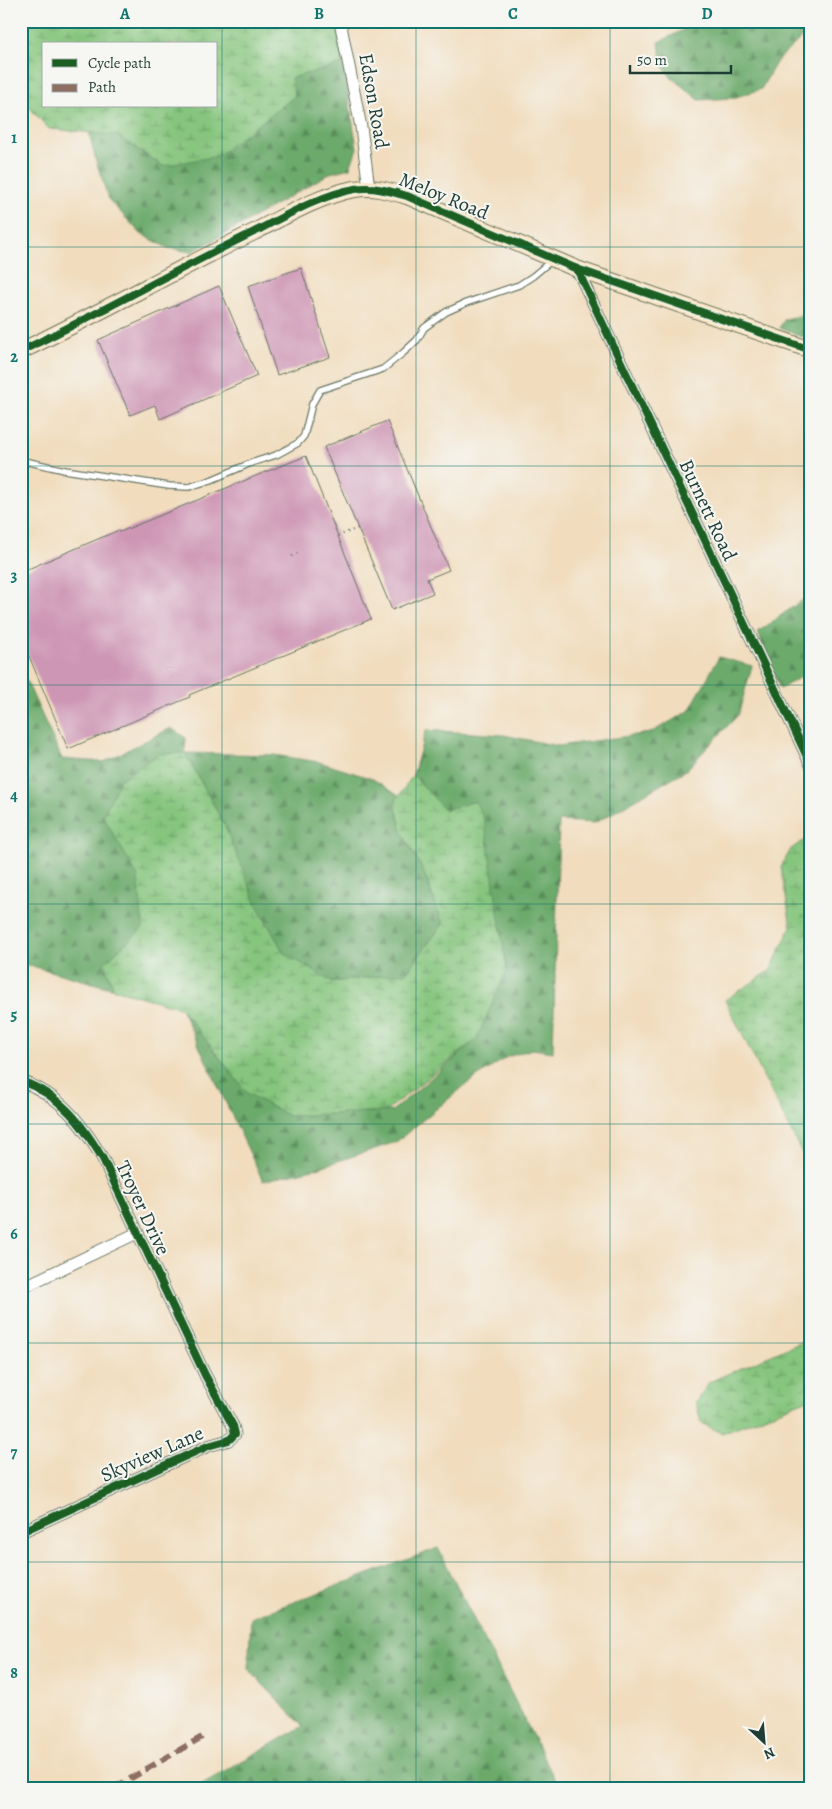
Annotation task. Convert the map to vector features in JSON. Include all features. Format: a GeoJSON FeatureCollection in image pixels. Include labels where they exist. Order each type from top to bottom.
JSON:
{"type":"FeatureCollection","features":[{"type":"Feature","properties":{"kind":"street","name":"Edson Road"},"geometry":{"type":"LineString","coordinates":[[340,21],[361,127],[369,188]]}},
{"type":"Feature","properties":{"kind":"street","name":"Meloy Road"},"geometry":{"type":"LineString","coordinates":[[21,351],[279,220],[345,191],[369,188],[391,191],[407,196],[577,269],[811,350]]}},
{"type":"Feature","properties":{"kind":"street","name":"Burnett Road"},"geometry":{"type":"LineString","coordinates":[[577,269],[811,765]]}},
{"type":"Feature","properties":{"kind":"street","name":"Troyer Drive"},"geometry":{"type":"LineString","coordinates":[[21,1081],[36,1087],[63,1104],[76,1117],[103,1159],[205,1375]]}},
{"type":"Feature","properties":{"kind":"street"},"geometry":{"type":"LineString","coordinates":[[21,1288],[137,1233]]}},
{"type":"Feature","properties":{"kind":"street","name":"Skyview Lane"},"geometry":{"type":"LineString","coordinates":[[21,1532],[176,1460],[229,1440],[235,1434],[233,1426],[205,1375]]}},
{"type":"Feature","properties":{"kind":"lane"},"geometry":{"type":"LineString","coordinates":[[21,463],[29,462],[65,470],[169,486],[189,486],[211,480],[251,463],[276,455],[298,443],[304,436],[312,404],[320,390],[382,369],[410,347],[424,328],[446,312],[466,303],[519,285],[534,276],[554,259]]}},
{"type":"Feature","properties":{"kind":"path"},"geometry":{"type":"LineString","coordinates":[[338,536],[358,528]]}},
{"type":"Feature","properties":{"kind":"path"},"geometry":{"type":"LineString","coordinates":[[292,556],[299,552]]}},
{"type":"Feature","properties":{"kind":"green space"},"geometry":{"type":"Polygon","coordinates":[[[21,21],[138,21],[140,26],[278,27],[291,21],[336,21],[343,64],[291,78],[295,96],[218,156],[163,166],[116,135],[49,129],[21,98],[21,21]]]}},
{"type":"Feature","properties":{"kind":"green space"},"geometry":{"type":"Polygon","coordinates":[[[138,21],[291,21],[278,27],[140,26],[138,21]]]}},
{"type":"Feature","properties":{"kind":"green space"},"geometry":{"type":"Polygon","coordinates":[[[701,21],[811,21],[811,34],[806,33],[777,61],[761,89],[733,98],[699,100],[671,77],[662,65],[659,42],[701,21]]]}},
{"type":"Feature","properties":{"kind":"green space"},"geometry":{"type":"Polygon","coordinates":[[[343,64],[357,148],[350,168],[330,173],[191,252],[168,248],[141,234],[109,200],[89,132],[116,135],[163,166],[291,78],[343,64]]]}},
{"type":"Feature","properties":{"kind":"green space"},"geometry":{"type":"Polygon","coordinates":[[[811,314],[811,340],[779,328],[785,319],[811,314]]]}},
{"type":"Feature","properties":{"kind":"green space"},"geometry":{"type":"Polygon","coordinates":[[[811,594],[811,671],[780,689],[758,632],[811,594]]]}},
{"type":"Feature","properties":{"kind":"green space"},"geometry":{"type":"Polygon","coordinates":[[[719,657],[752,666],[738,715],[686,770],[595,823],[559,821],[553,1052],[532,1049],[507,1057],[468,1083],[396,1142],[317,1168],[263,1181],[181,1008],[247,1093],[289,1116],[392,1111],[476,1040],[475,801],[445,810],[413,775],[426,730],[504,735],[558,746],[650,733],[689,711],[719,657]]]}},
{"type":"Feature","properties":{"kind":"green space"},"geometry":{"type":"Polygon","coordinates":[[[21,669],[62,759],[104,762],[171,728],[186,738],[185,753],[103,816],[139,877],[143,928],[104,963],[114,989],[21,963],[21,669]]]}},
{"type":"Feature","properties":{"kind":"green space"},"geometry":{"type":"Polygon","coordinates":[[[185,753],[274,755],[319,762],[373,779],[399,796],[395,802],[402,832],[423,870],[443,924],[406,973],[332,982],[284,953],[258,907],[223,822],[185,753]]]}},
{"type":"Feature","properties":{"kind":"green space"},"geometry":{"type":"Polygon","coordinates":[[[185,753],[223,822],[258,907],[284,953],[332,982],[406,973],[443,924],[423,870],[402,832],[395,802],[413,775],[445,810],[475,801],[484,819],[507,970],[476,1040],[386,1111],[289,1116],[247,1093],[181,1008],[114,989],[104,963],[143,928],[138,877],[103,816],[120,780],[158,754],[185,753]]]}},
{"type":"Feature","properties":{"kind":"green space"},"geometry":{"type":"Polygon","coordinates":[[[811,836],[811,1171],[725,1000],[770,971],[791,927],[781,867],[791,849],[811,836]]]}},
{"type":"Feature","properties":{"kind":"green space"},"geometry":{"type":"Polygon","coordinates":[[[811,1338],[811,1398],[722,1433],[701,1423],[696,1402],[709,1382],[811,1338]]]}},
{"type":"Feature","properties":{"kind":"green space"},"geometry":{"type":"Polygon","coordinates":[[[438,1548],[559,1788],[195,1788],[303,1726],[248,1669],[251,1618],[438,1548]]]}},
{"type":"Feature","properties":{"kind":"building"},"geometry":{"type":"Polygon","coordinates":[[[301,268],[330,357],[277,375],[248,286],[301,268]]]}},
{"type":"Feature","properties":{"kind":"building"},"geometry":{"type":"Polygon","coordinates":[[[219,286],[257,376],[160,419],[155,405],[130,415],[98,340],[219,286]]]}},
{"type":"Feature","properties":{"kind":"building"},"geometry":{"type":"Polygon","coordinates":[[[387,421],[449,570],[427,579],[433,593],[392,610],[324,447],[387,421]]]}},
{"type":"Feature","properties":{"kind":"building"},"geometry":{"type":"Polygon","coordinates":[[[306,456],[371,619],[189,695],[190,697],[68,749],[21,637],[21,572],[119,530],[120,532],[306,456]]]}},
{"type":"Feature","properties":{"kind":"marked path"},"geometry":{"type":"LineString","coordinates":[[114,1788],[202,1737]]}},
{"type":"Feature","properties":{"kind":"cycle path"},"geometry":{"type":"LineString","coordinates":[[21,351],[303,207],[343,192],[368,188],[407,196],[577,269],[811,350]]}},
{"type":"Feature","properties":{"kind":"cycle path"},"geometry":{"type":"LineString","coordinates":[[577,269],[811,765]]}},
{"type":"Feature","properties":{"kind":"cycle path"},"geometry":{"type":"LineString","coordinates":[[21,1081],[48,1094],[69,1112],[87,1134],[103,1159],[205,1375],[233,1426],[235,1434],[229,1440],[208,1446],[21,1532]]}}]}
